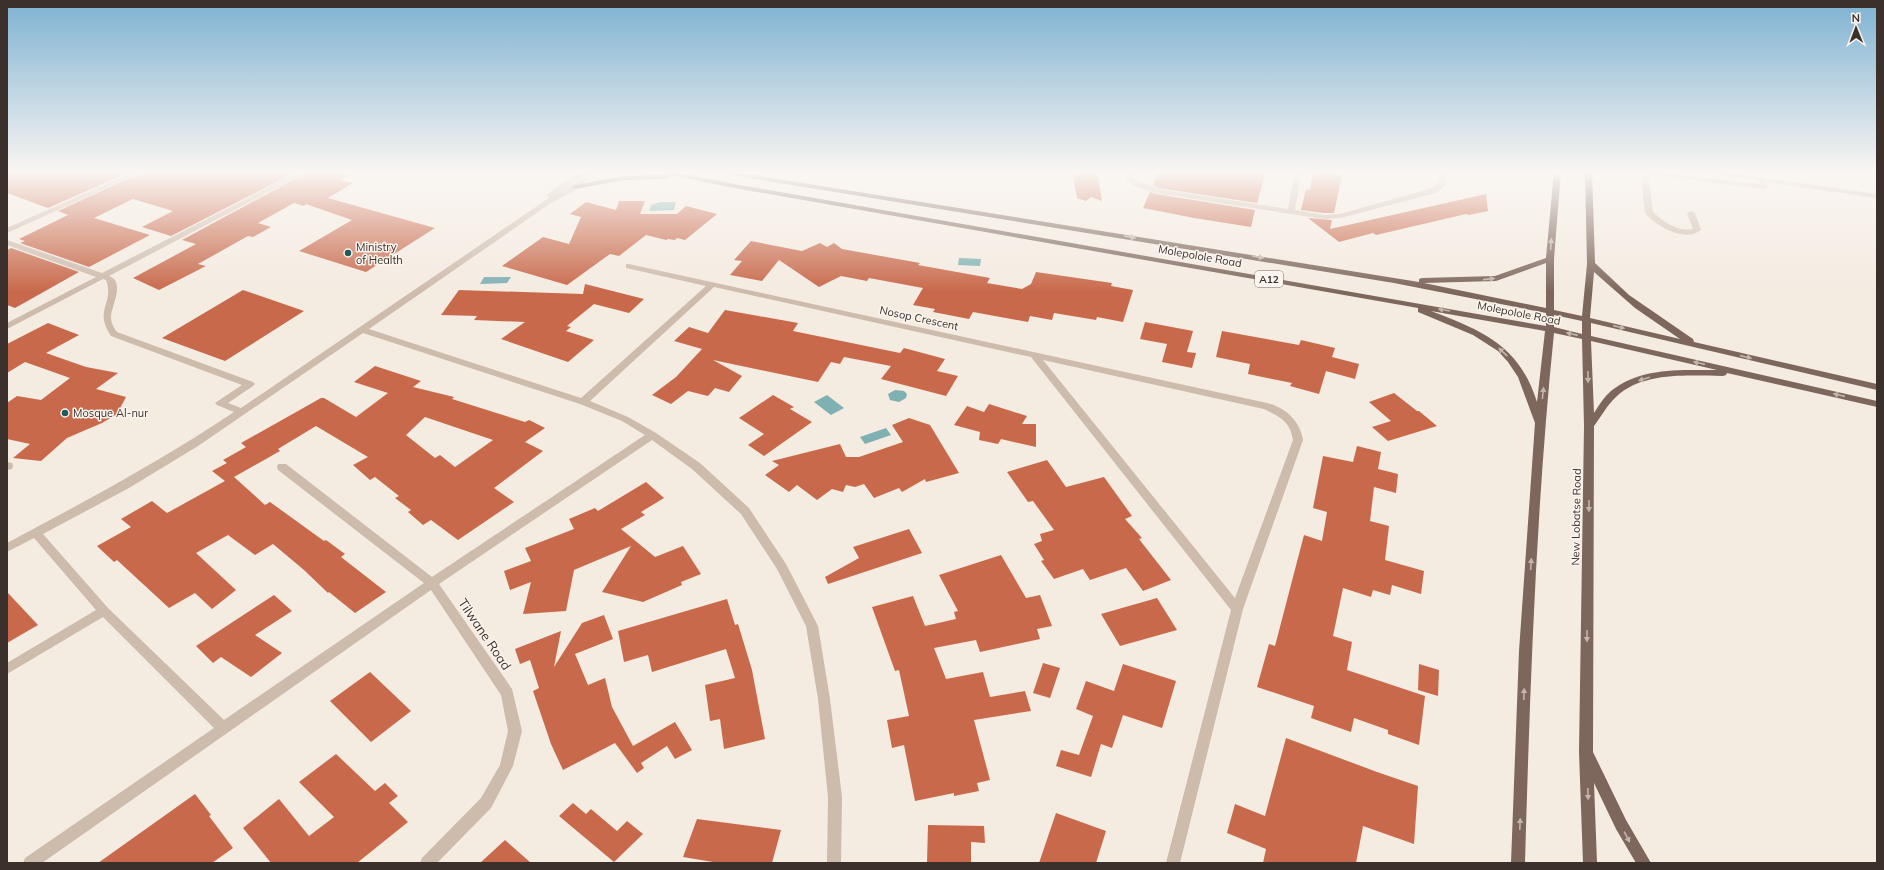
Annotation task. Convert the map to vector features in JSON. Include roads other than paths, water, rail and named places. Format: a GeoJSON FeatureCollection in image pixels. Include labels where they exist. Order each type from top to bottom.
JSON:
{"type":"FeatureCollection","features":[{"type":"Feature","properties":{"kind":"main road","name":"Molepolole Road"},"geometry":{"type":"LineString","coordinates":[[885,212],[1550,329],[1877,404]]}},
{"type":"Feature","properties":{"kind":"main road","name":"Molepolole Road"},"geometry":{"type":"LineString","coordinates":[[974,212],[1394,280],[1549,311],[1877,387]]}},
{"type":"Feature","properties":{"kind":"main road"},"geometry":{"type":"LineString","coordinates":[[1518,863],[1525,651],[1540,423],[1550,329],[1550,259],[1554,212]]}},
{"type":"Feature","properties":{"kind":"main road","name":"New Lobatse Road"},"geometry":{"type":"LineString","coordinates":[[1590,212],[1591,264],[1586,320],[1589,426],[1586,752],[1590,863]]}},
{"type":"Feature","properties":{"kind":"main road"},"geometry":{"type":"LineString","coordinates":[[1394,280],[1435,282],[1496,278],[1550,259]]}},
{"type":"Feature","properties":{"kind":"main road"},"geometry":{"type":"LineString","coordinates":[[1591,264],[1612,286],[1648,314],[1698,346]]}},
{"type":"Feature","properties":{"kind":"main road"},"geometry":{"type":"LineString","coordinates":[[1396,301],[1451,322],[1484,337],[1504,352],[1521,373],[1540,423]]}},
{"type":"Feature","properties":{"kind":"main road"},"geometry":{"type":"LineString","coordinates":[[1589,426],[1613,395],[1626,385],[1648,377],[1696,373],[1738,372]]}},
{"type":"Feature","properties":{"kind":"main road"},"geometry":{"type":"LineString","coordinates":[[1586,752],[1613,811],[1632,846],[1644,863]]}},
{"type":"Feature","properties":{"kind":"street"},"geometry":{"type":"LineString","coordinates":[[7,231],[49,212]]}},
{"type":"Feature","properties":{"kind":"street"},"geometry":{"type":"LineString","coordinates":[[7,326],[227,212]]}},
{"type":"Feature","properties":{"kind":"street"},"geometry":{"type":"LineString","coordinates":[[7,548],[125,485],[194,444],[533,212]]}},
{"type":"Feature","properties":{"kind":"street"},"geometry":{"type":"LineString","coordinates":[[1291,212],[1324,217],[1340,216],[1356,212]]}},
{"type":"Feature","properties":{"kind":"street"},"geometry":{"type":"LineString","coordinates":[[1649,212],[1658,221],[1674,230],[1685,232],[1697,230],[1691,213]]}},
{"type":"Feature","properties":{"kind":"street"},"geometry":{"type":"LineString","coordinates":[[7,242],[110,279],[114,290],[106,313],[108,326],[114,334],[250,384],[220,403],[242,412]]}},
{"type":"Feature","properties":{"kind":"street","name":"Nosop Crescent"},"geometry":{"type":"LineString","coordinates":[[629,266],[712,286],[1267,406],[1288,417],[1297,429],[1298,440],[1237,609]]}},
{"type":"Feature","properties":{"kind":"street"},"geometry":{"type":"LineString","coordinates":[[583,402],[712,286]]}},
{"type":"Feature","properties":{"kind":"street"},"geometry":{"type":"LineString","coordinates":[[362,330],[583,402],[625,419],[652,435],[696,466],[745,511],[782,567],[812,626],[824,699],[835,797],[834,863]]}},
{"type":"Feature","properties":{"kind":"street"},"geometry":{"type":"LineString","coordinates":[[1035,356],[1237,609],[1173,863]]}},
{"type":"Feature","properties":{"kind":"street"},"geometry":{"type":"LineString","coordinates":[[30,863],[222,727],[652,435]]}},
{"type":"Feature","properties":{"kind":"street","name":"Tilwane Road"},"geometry":{"type":"LineString","coordinates":[[282,467],[432,583],[507,693],[515,731],[506,766],[486,803],[427,863]]}},
{"type":"Feature","properties":{"kind":"street"},"geometry":{"type":"LineString","coordinates":[[36,533],[104,611],[222,727]]}},
{"type":"Feature","properties":{"kind":"street"},"geometry":{"type":"LineString","coordinates":[[7,670],[104,611]]}},
{"type":"Feature","properties":{"kind":"water"},"geometry":{"type":"Polygon","coordinates":[[[959,258],[981,259],[980,266],[958,265],[959,258]]]}},
{"type":"Feature","properties":{"kind":"water"},"geometry":{"type":"Polygon","coordinates":[[[484,277],[511,277],[507,283],[480,284],[484,277]]]}},
{"type":"Feature","properties":{"kind":"water"},"geometry":{"type":"Polygon","coordinates":[[[895,390],[904,391],[907,394],[906,398],[899,402],[890,400],[888,394],[895,390]]]}},
{"type":"Feature","properties":{"kind":"water"},"geometry":{"type":"Polygon","coordinates":[[[827,395],[844,408],[831,415],[814,402],[827,395]]]}},
{"type":"Feature","properties":{"kind":"water"},"geometry":{"type":"Polygon","coordinates":[[[886,428],[891,435],[865,444],[860,437],[886,428]]]}},
{"type":"Feature","properties":{"kind":"place","name":"Ministry of Health"},"geometry":{"type":"Point","coordinates":[348,253]}},
{"type":"Feature","properties":{"kind":"place","name":"Mosque Al-nur"},"geometry":{"type":"Point","coordinates":[65,413]}}]}
